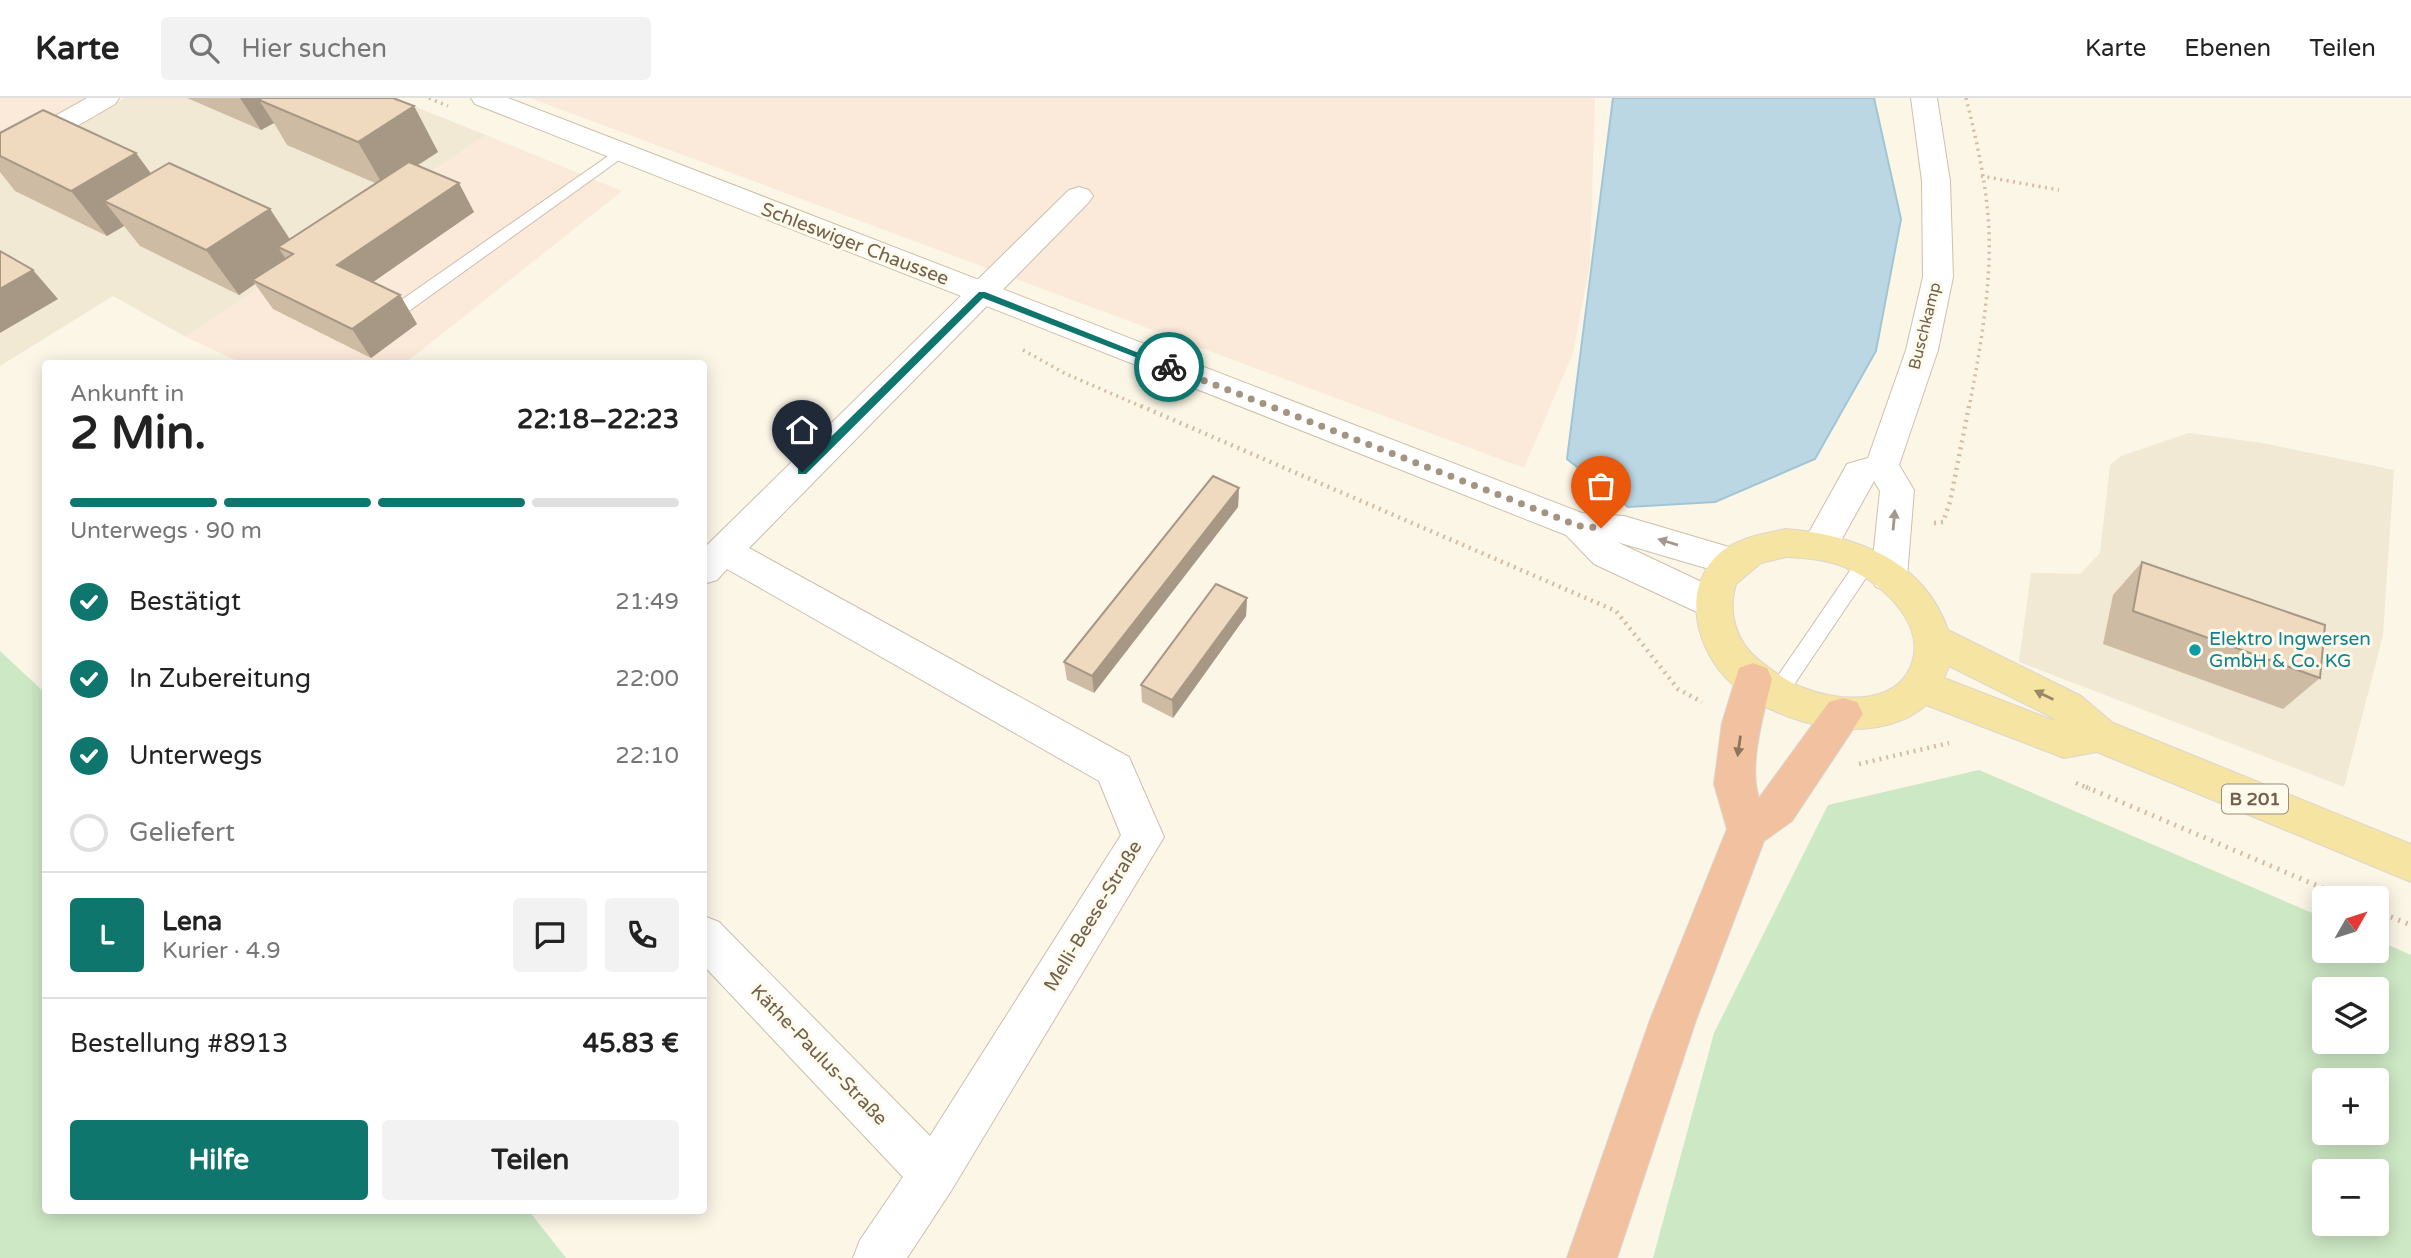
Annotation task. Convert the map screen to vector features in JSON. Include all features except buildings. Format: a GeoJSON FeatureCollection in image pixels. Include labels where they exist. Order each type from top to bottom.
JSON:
{"type":"FeatureCollection","features":[{"type":"Feature","properties":{"kind":"highway"},"geometry":{"type":"LineString","coordinates":[[1748,829],[1734,784],[1742,723],[1764,687]]}},
{"type":"Feature","properties":{"kind":"highway"},"geometry":{"type":"LineString","coordinates":[[1592,1258],[1673,1020],[1748,829],[1777,808],[1843,714]]}},
{"type":"Feature","properties":{"kind":"main road"},"geometry":{"type":"LineString","coordinates":[[1786,543],[1819,545],[1878,569],[1906,591],[1924,615],[1933,640],[1932,664],[1921,686],[1902,702],[1884,709],[1843,714],[1808,708],[1764,687],[1730,655],[1715,629],[1712,603],[1718,580],[1733,562],[1756,549],[1786,543]]}},
{"type":"Feature","properties":{"kind":"main road","name":"B 201"},"geometry":{"type":"LineString","coordinates":[[1933,640],[2067,707],[2099,735],[2411,863]]}},
{"type":"Feature","properties":{"kind":"main road"},"geometry":{"type":"LineString","coordinates":[[1921,686],[2064,741],[2099,735]]}},
{"type":"Feature","properties":{"kind":"street"},"geometry":{"type":"LineString","coordinates":[[0,159],[106,98]]}},
{"type":"Feature","properties":{"kind":"street","name":"Schleswiger Chaussee"},"geometry":{"type":"LineString","coordinates":[[484,98],[621,152],[971,305],[1579,526],[1624,529],[1733,562]]}},
{"type":"Feature","properties":{"kind":"street","name":"Buschkamp"},"geometry":{"type":"LineString","coordinates":[[1882,466],[1922,350],[1938,276],[1939,235],[1934,168],[1924,98]]}},
{"type":"Feature","properties":{"kind":"street"},"geometry":{"type":"LineString","coordinates":[[713,560],[1079,196]]}},
{"type":"Feature","properties":{"kind":"street"},"geometry":{"type":"LineString","coordinates":[[1819,545],[1859,473],[1882,466],[1897,490],[1878,569]]}},
{"type":"Feature","properties":{"kind":"street","name":"Schleswiger Chaussee"},"geometry":{"type":"LineString","coordinates":[[1579,526],[1607,554],[1712,603]]}},
{"type":"Feature","properties":{"kind":"street","name":"Melli-Beese-Straße"},"geometry":{"type":"LineString","coordinates":[[713,560],[1115,769],[1143,837],[934,1174],[878,1258]]}},
{"type":"Feature","properties":{"kind":"street","name":"Käthe-Paulus-Straße"},"geometry":{"type":"LineString","coordinates":[[707,939],[934,1174]]}},
{"type":"Feature","properties":{"kind":"lane"},"geometry":{"type":"LineString","coordinates":[[403,307],[621,152]]}},
{"type":"Feature","properties":{"kind":"lane"},"geometry":{"type":"LineString","coordinates":[[1764,687],[1878,569]]}},
{"type":"Feature","properties":{"kind":"path"},"geometry":{"type":"LineString","coordinates":[[429,98],[454,108]]}},
{"type":"Feature","properties":{"kind":"path"},"geometry":{"type":"LineString","coordinates":[[1934,168],[2059,190]]}},
{"type":"Feature","properties":{"kind":"path"},"geometry":{"type":"LineString","coordinates":[[971,305],[1066,374],[1616,611],[1678,688],[1742,723]]}},
{"type":"Feature","properties":{"kind":"path"},"geometry":{"type":"LineString","coordinates":[[1818,753],[1862,764],[1944,743],[1956,744]]}},
{"type":"Feature","properties":{"kind":"path"},"geometry":{"type":"LineString","coordinates":[[2066,779],[2318,886]]}},
{"type":"Feature","properties":{"kind":"path"},"geometry":{"type":"LineString","coordinates":[[2389,916],[2411,925]]}},
{"type":"Feature","properties":{"kind":"shaded area"},"geometry":{"type":"Polygon","coordinates":[[[0,98],[95,98],[0,151],[0,98]]]}},
{"type":"Feature","properties":{"kind":"shaded area"},"geometry":{"type":"Polygon","coordinates":[[[124,98],[393,98],[486,135],[186,337],[113,296],[0,366],[0,168],[124,98]]]}},
{"type":"Feature","properties":{"kind":"shaded area"},"geometry":{"type":"Polygon","coordinates":[[[530,98],[1595,98],[1590,263],[1573,353],[1524,468],[530,98]]]}},
{"type":"Feature","properties":{"kind":"shaded area"},"geometry":{"type":"Polygon","coordinates":[[[486,135],[622,191],[409,360],[235,360],[186,337],[486,135]]]}},
{"type":"Feature","properties":{"kind":"shaded area"},"geometry":{"type":"Polygon","coordinates":[[[2189,433],[2262,443],[2394,470],[2383,635],[2344,787],[2019,662],[2031,573],[2080,574],[2100,553],[2110,465],[2121,456],[2189,433]]]}},
{"type":"Feature","properties":{"kind":"green space"},"geometry":{"type":"Polygon","coordinates":[[[0,651],[42,690],[42,1214],[531,1214],[566,1258],[0,1258],[0,651]]]}},
{"type":"Feature","properties":{"kind":"green space"},"geometry":{"type":"Polygon","coordinates":[[[1979,770],[2312,913],[2312,963],[2389,963],[2389,945],[2411,955],[2411,1258],[1653,1258],[1714,1033],[1828,805],[1979,770]]]}},
{"type":"Feature","properties":{"kind":"water"},"geometry":{"type":"Polygon","coordinates":[[[1613,98],[1874,98],[1901,219],[1876,351],[1815,459],[1715,502],[1628,507],[1567,459],[1613,98]]]}},
{"type":"Feature","properties":{"kind":"way so far"},"geometry":{"type":"LineString","coordinates":[[1169,367],[1579,526],[1601,528]]}},
{"type":"Feature","properties":{"kind":"place","name":"Elektro Ingwersen GmbH & Co. KG"},"geometry":{"type":"Point","coordinates":[2195,650]}},
{"type":"Feature","properties":{"kind":"route"},"geometry":{"type":"LineString","coordinates":[[802,472],[982,294],[1169,367]]}}]}
